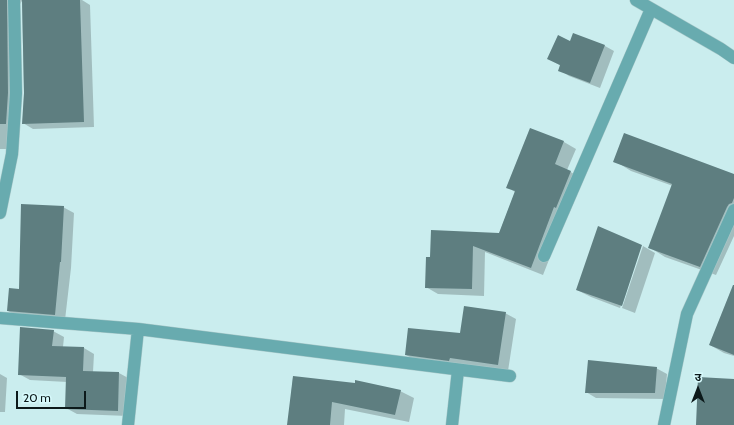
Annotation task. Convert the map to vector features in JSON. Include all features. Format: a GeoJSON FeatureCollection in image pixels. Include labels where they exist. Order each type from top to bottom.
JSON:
{"type":"FeatureCollection","features":[{"type":"Feature","properties":{"kind":"street"},"geometry":{"type":"LineString","coordinates":[[0,213],[12,154],[16,93],[14,0]]}},
{"type":"Feature","properties":{"kind":"street"},"geometry":{"type":"LineString","coordinates":[[636,0],[734,58]]}},
{"type":"Feature","properties":{"kind":"street"},"geometry":{"type":"LineString","coordinates":[[544,256],[651,9]]}},
{"type":"Feature","properties":{"kind":"street"},"geometry":{"type":"LineString","coordinates":[[664,425],[688,314],[734,210]]}},
{"type":"Feature","properties":{"kind":"street"},"geometry":{"type":"LineString","coordinates":[[0,318],[138,329],[510,376]]}},
{"type":"Feature","properties":{"kind":"street"},"geometry":{"type":"LineString","coordinates":[[128,425],[138,329]]}},
{"type":"Feature","properties":{"kind":"street"},"geometry":{"type":"LineString","coordinates":[[452,425],[458,370]]}},
{"type":"Feature","properties":{"kind":"building"},"geometry":{"type":"Polygon","coordinates":[[[0,0],[7,0],[8,93],[6,124],[0,124],[0,0]]]}},
{"type":"Feature","properties":{"kind":"building"},"geometry":{"type":"Polygon","coordinates":[[[22,0],[80,0],[84,122],[22,124],[24,93],[22,0]]]}},
{"type":"Feature","properties":{"kind":"building"},"geometry":{"type":"Polygon","coordinates":[[[573,33],[605,45],[590,83],[558,71],[560,65],[547,59],[558,35],[570,41],[573,33]]]}},
{"type":"Feature","properties":{"kind":"building"},"geometry":{"type":"Polygon","coordinates":[[[530,128],[564,141],[555,164],[571,171],[556,208],[554,207],[531,268],[473,246],[472,289],[425,288],[426,257],[430,257],[431,230],[499,233],[515,191],[506,188],[530,128]]]}},
{"type":"Feature","properties":{"kind":"building"},"geometry":{"type":"Polygon","coordinates":[[[624,133],[734,174],[734,198],[732,203],[727,207],[700,267],[648,248],[672,184],[613,162],[624,133]]]}},
{"type":"Feature","properties":{"kind":"building"},"geometry":{"type":"Polygon","coordinates":[[[21,204],[64,206],[61,262],[55,315],[7,311],[9,288],[19,289],[21,204]]]}},
{"type":"Feature","properties":{"kind":"building"},"geometry":{"type":"Polygon","coordinates":[[[598,226],[642,245],[622,306],[576,290],[598,226]]]}},
{"type":"Feature","properties":{"kind":"building"},"geometry":{"type":"Polygon","coordinates":[[[734,285],[734,355],[709,345],[734,285]]]}},
{"type":"Feature","properties":{"kind":"building"},"geometry":{"type":"Polygon","coordinates":[[[464,306],[506,312],[498,365],[450,358],[449,361],[405,355],[408,328],[460,333],[464,306]]]}},
{"type":"Feature","properties":{"kind":"building"},"geometry":{"type":"Polygon","coordinates":[[[20,327],[54,330],[52,346],[84,347],[83,371],[119,372],[118,411],[65,409],[66,377],[18,375],[20,327]]]}},
{"type":"Feature","properties":{"kind":"building"},"geometry":{"type":"Polygon","coordinates":[[[588,360],[657,367],[655,393],[585,393],[588,360]]]}},
{"type":"Feature","properties":{"kind":"building"},"geometry":{"type":"Polygon","coordinates":[[[293,376],[355,383],[355,380],[401,390],[395,415],[332,402],[330,425],[287,425],[293,376]]]}},
{"type":"Feature","properties":{"kind":"building"},"geometry":{"type":"Polygon","coordinates":[[[698,377],[734,379],[734,425],[696,425],[698,377]]]}}]}
